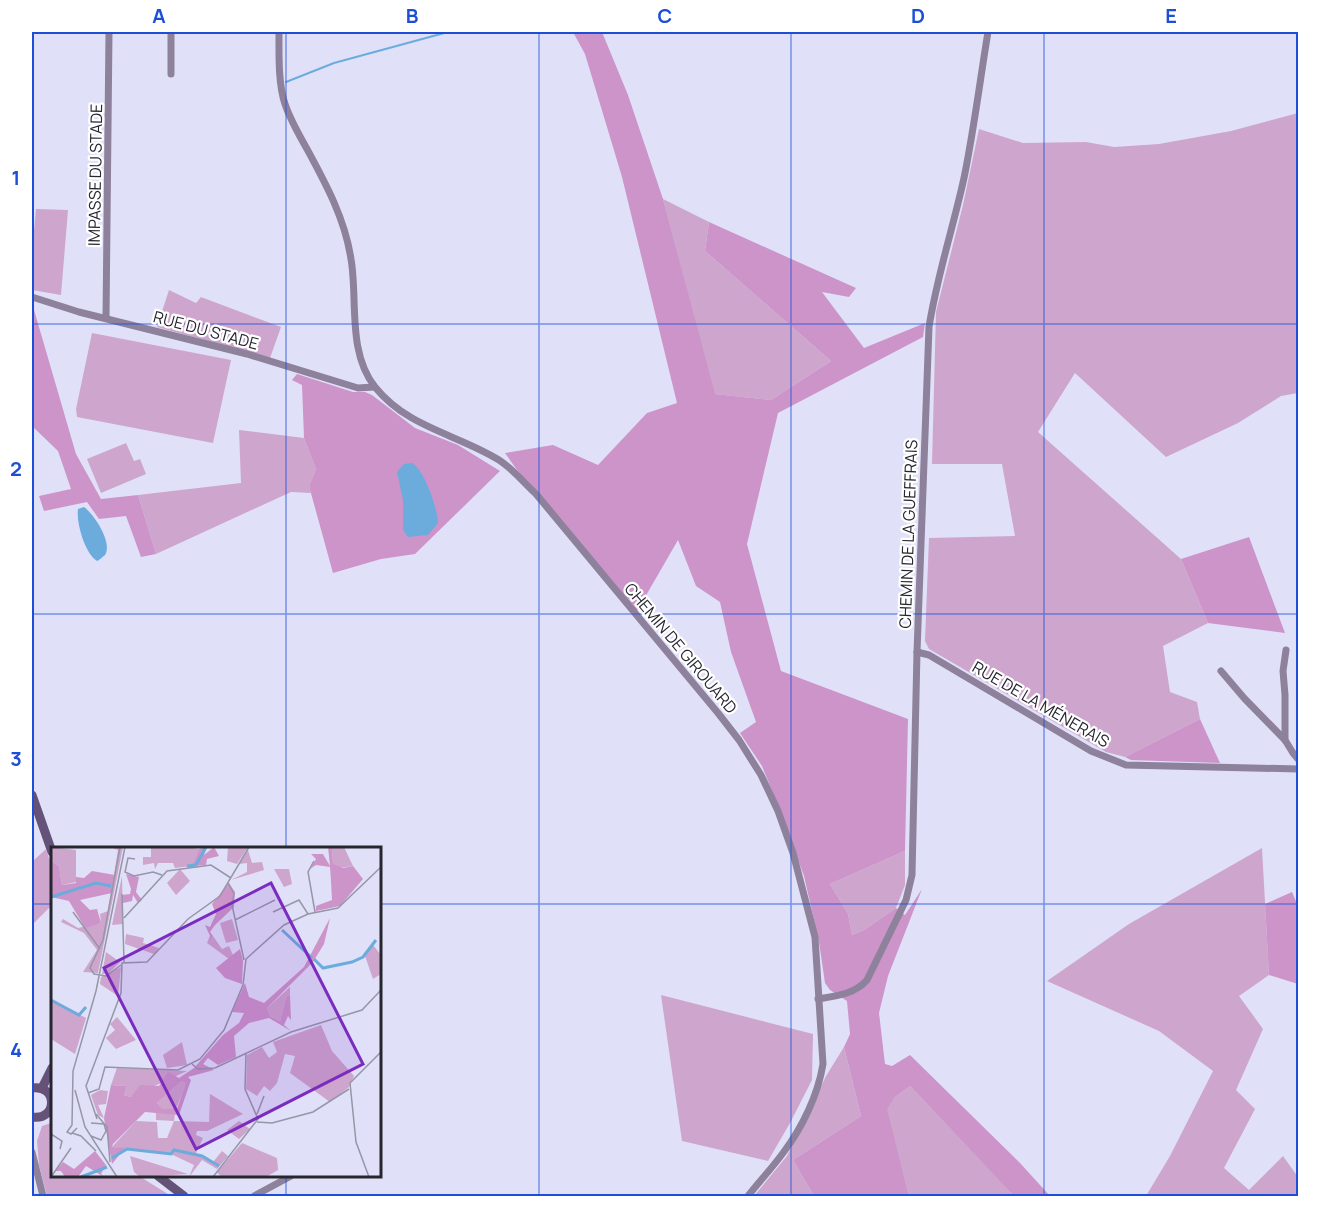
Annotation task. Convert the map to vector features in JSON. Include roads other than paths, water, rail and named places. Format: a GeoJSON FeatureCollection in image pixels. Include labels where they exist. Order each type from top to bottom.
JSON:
{"type":"FeatureCollection","features":[{"type":"Feature","properties":{"kind":"main road"},"geometry":{"type":"LineString","coordinates":[[32,795],[51,849]]}},
{"type":"Feature","properties":{"kind":"main road"},"geometry":{"type":"LineString","coordinates":[[42,1089],[51,1070]]}},
{"type":"Feature","properties":{"kind":"main road"},"geometry":{"type":"LineString","coordinates":[[32,1088],[47,1091],[51,1101],[51,1112],[41,1117],[32,1117]]}},
{"type":"Feature","properties":{"kind":"main road"},"geometry":{"type":"LineString","coordinates":[[159,1177],[184,1197]]}},
{"type":"Feature","properties":{"kind":"street","name":"IMPASSE DU STADE"},"geometry":{"type":"LineString","coordinates":[[106,318],[109,32]]}},
{"type":"Feature","properties":{"kind":"street"},"geometry":{"type":"LineString","coordinates":[[171,32],[171,74]]}},
{"type":"Feature","properties":{"kind":"street","name":"CHEMIN DE GIROUARD"},"geometry":{"type":"LineString","coordinates":[[279,32],[280,76],[285,103],[333,199],[346,237],[351,257],[358,348],[374,387],[411,419],[482,450],[501,461],[536,494],[718,712],[761,775],[778,812],[793,853],[814,937],[823,1064],[820,1081],[798,1129],[783,1153],[748,1197]]}},
{"type":"Feature","properties":{"kind":"street","name":"CHEMIN DE LA GUEFFRAIS"},"geometry":{"type":"LineString","coordinates":[[818,999],[852,992],[867,980],[906,900],[912,875],[917,652],[929,327],[934,297],[964,178],[988,32]]}},
{"type":"Feature","properties":{"kind":"street","name":"RUE DU STADE"},"geometry":{"type":"LineString","coordinates":[[32,297],[79,312],[247,354],[358,388],[374,387]]}},
{"type":"Feature","properties":{"kind":"street"},"geometry":{"type":"LineString","coordinates":[[1285,740],[1285,695],[1282,671],[1286,650]]}},
{"type":"Feature","properties":{"kind":"street","name":"RUE DE LA MÉNERAIS"},"geometry":{"type":"LineString","coordinates":[[917,652],[929,655],[1091,751],[1126,765],[1299,769]]}},
{"type":"Feature","properties":{"kind":"street"},"geometry":{"type":"LineString","coordinates":[[1221,671],[1285,740],[1299,759]]}},
{"type":"Feature","properties":{"kind":"street"},"geometry":{"type":"LineString","coordinates":[[1282,768],[1288,763],[1293,753]]}},
{"type":"Feature","properties":{"kind":"street"},"geometry":{"type":"LineString","coordinates":[[32,1152],[43,1197]]}},
{"type":"Feature","properties":{"kind":"street"},"geometry":{"type":"LineString","coordinates":[[254,1197],[289,1177]]}},
{"type":"Feature","properties":{"kind":"water"},"geometry":{"type":"Polygon","coordinates":[[[412,463],[421,473],[430,490],[438,523],[428,535],[408,537],[403,530],[403,500],[397,472],[404,464],[412,463]]]}},
{"type":"Feature","properties":{"kind":"water"},"geometry":{"type":"Polygon","coordinates":[[[84,507],[93,516],[105,536],[107,550],[105,555],[97,561],[85,545],[80,530],[78,509],[84,507]]]}},
{"type":"Feature","properties":{"kind":"waterway"},"geometry":{"type":"LineString","coordinates":[[286,82],[334,63],[448,32]]}}]}
